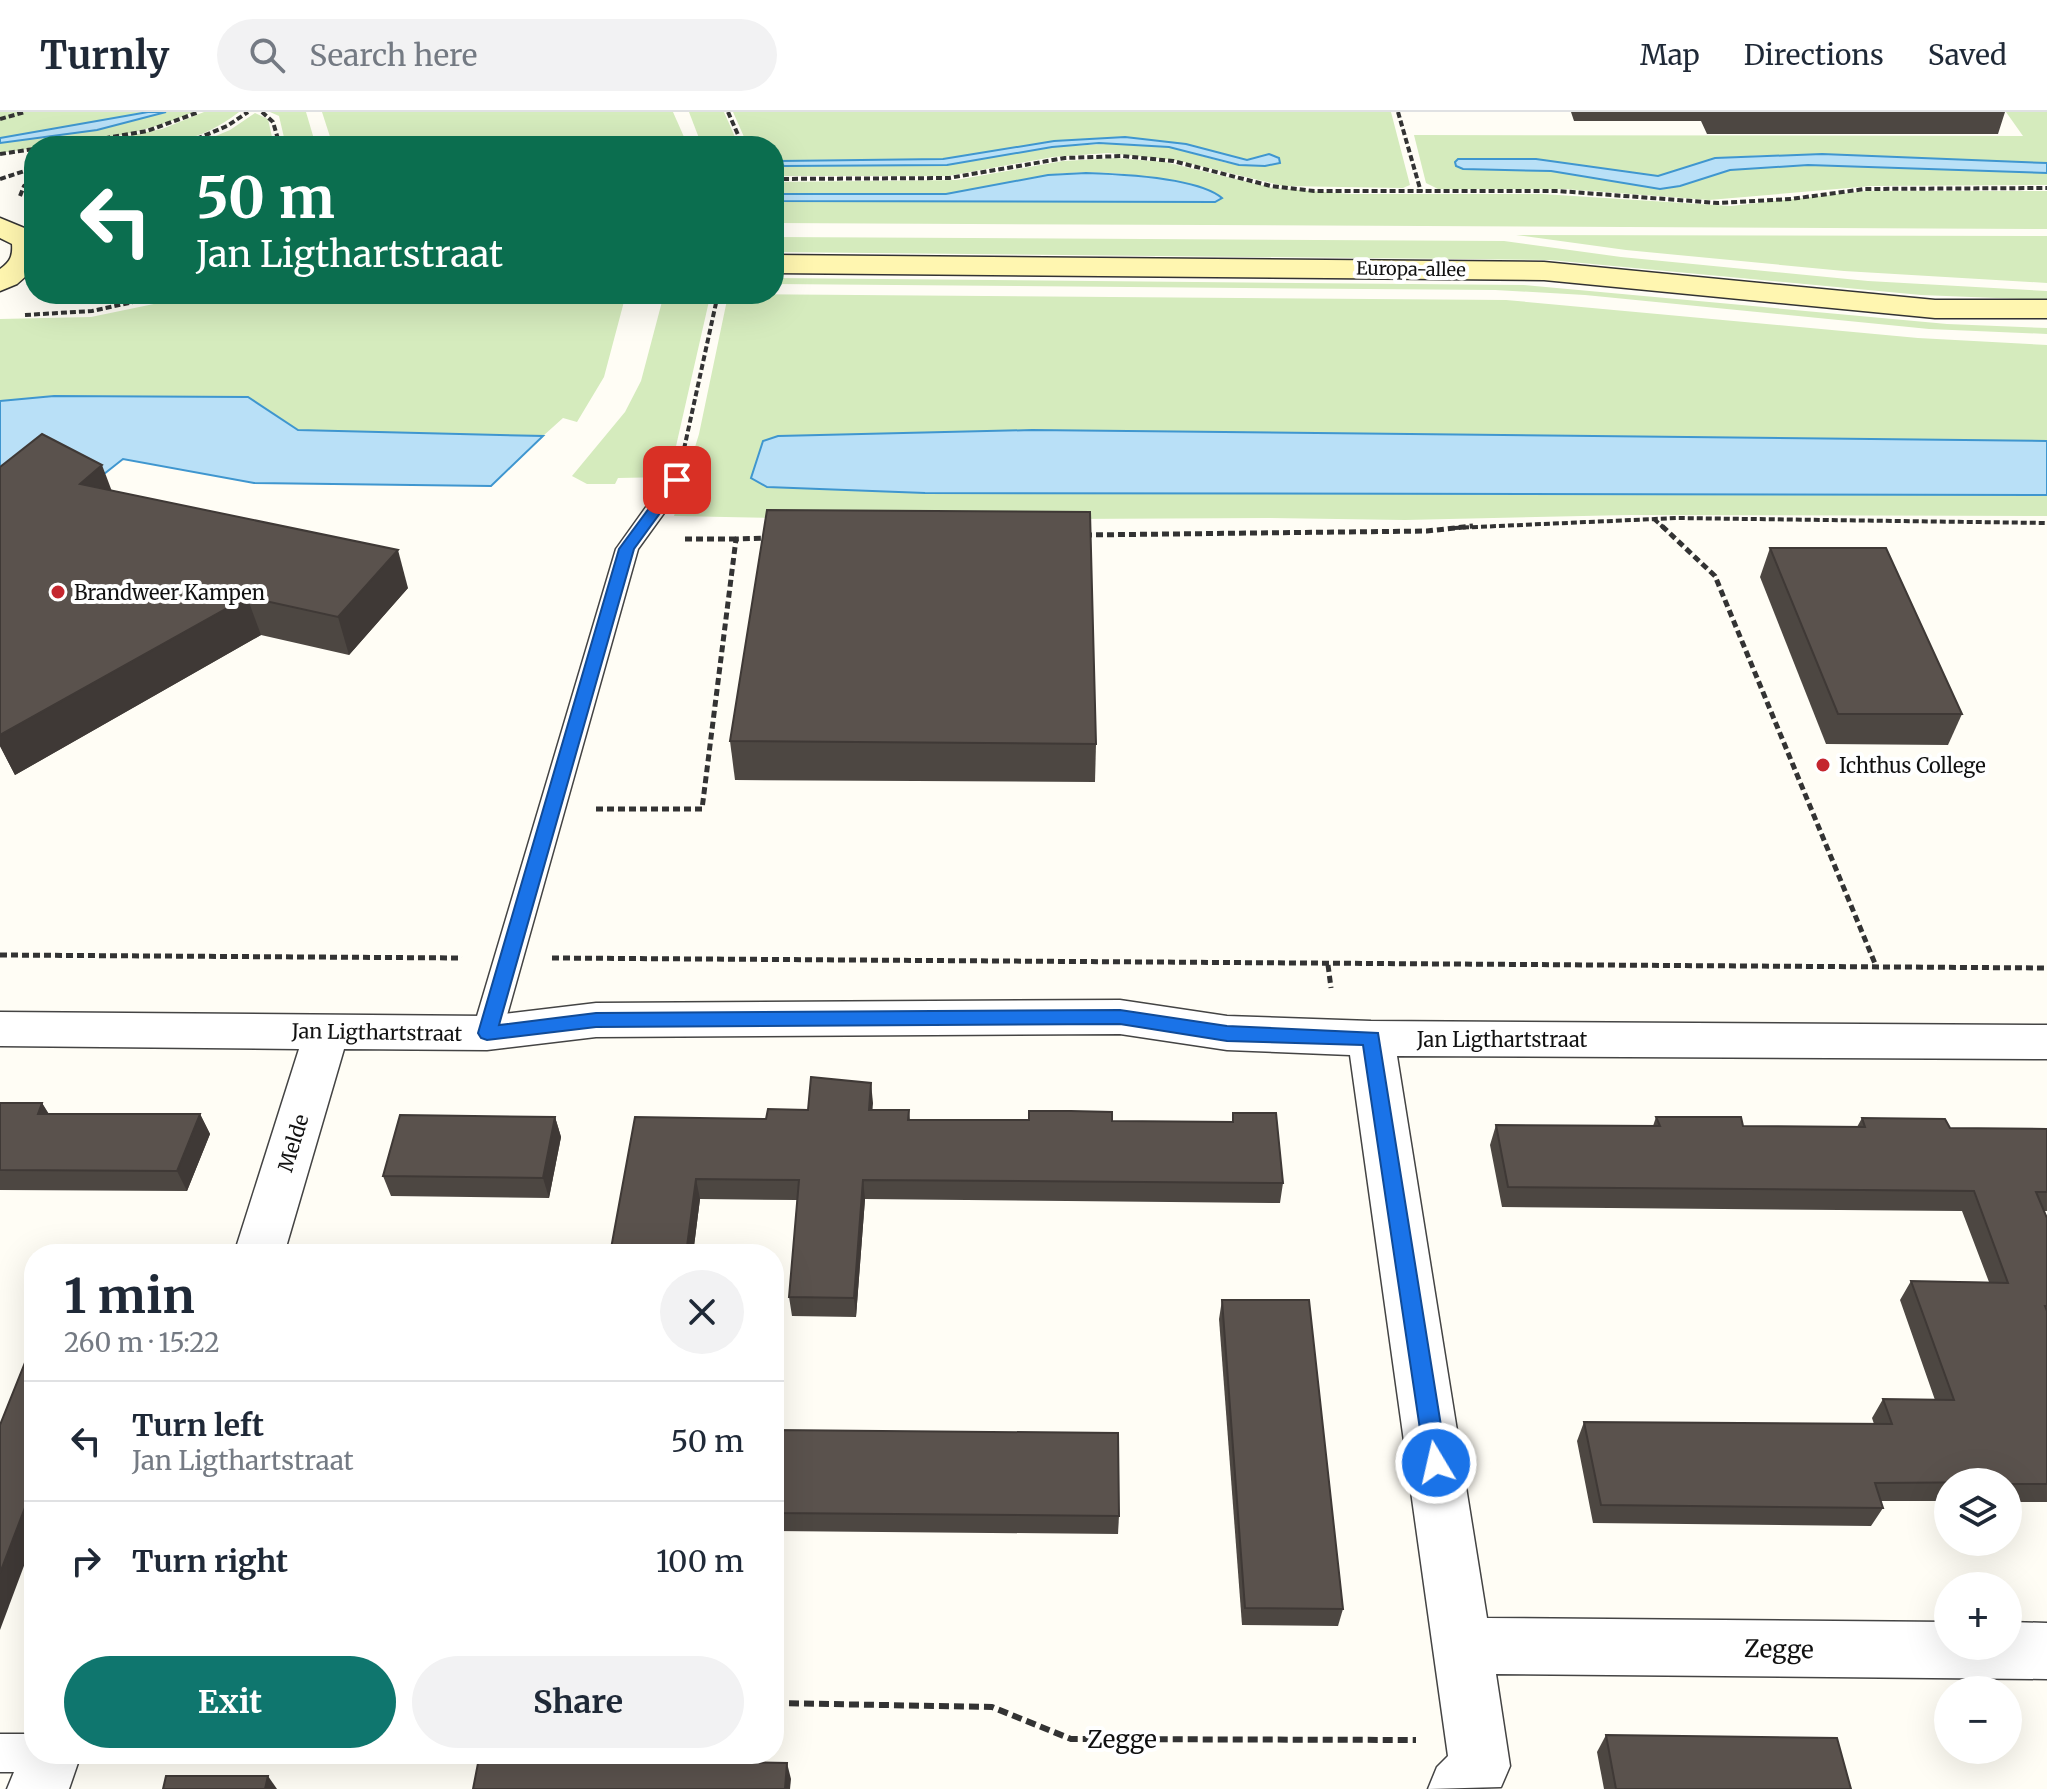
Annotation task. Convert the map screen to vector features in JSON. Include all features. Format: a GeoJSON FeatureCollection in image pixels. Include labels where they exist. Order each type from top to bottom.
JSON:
{"type":"FeatureCollection","features":[{"type":"Feature","properties":{"kind":"main road"},"geometry":{"type":"LineString","coordinates":[[0,227],[24,238]]}},
{"type":"Feature","properties":{"kind":"main road","name":"Europa-allee"},"geometry":{"type":"LineString","coordinates":[[784,264],[1544,271],[1935,309],[2047,309]]}},
{"type":"Feature","properties":{"kind":"street","name":"Jan Ligthartstraat"},"geometry":{"type":"LineString","coordinates":[[0,1029],[487,1033],[596,1020],[1120,1017],[1227,1033],[1371,1038],[2047,1042]]}},
{"type":"Feature","properties":{"kind":"street","name":"Melde"},"geometry":{"type":"LineString","coordinates":[[262,1244],[327,1031]]}},
{"type":"Feature","properties":{"kind":"street"},"geometry":{"type":"LineString","coordinates":[[1371,1038],[1464,1646],[1468,1764]]}},
{"type":"Feature","properties":{"kind":"street","name":"Zegge"},"geometry":{"type":"LineString","coordinates":[[1464,1646],[2047,1651]]}},
{"type":"Feature","properties":{"kind":"street"},"geometry":{"type":"LineString","coordinates":[[38,1789],[47,1764]]}},
{"type":"Feature","properties":{"kind":"lane"},"geometry":{"type":"LineString","coordinates":[[487,1033],[627,549],[677,480]]}},
{"type":"Feature","properties":{"kind":"lane"},"geometry":{"type":"LineString","coordinates":[[0,1753],[24,1753]]}},
{"type":"Feature","properties":{"kind":"path"},"geometry":{"type":"LineString","coordinates":[[0,119],[25,112]]}},
{"type":"Feature","properties":{"kind":"path"},"geometry":{"type":"LineString","coordinates":[[118,136],[147,131],[199,112]]}},
{"type":"Feature","properties":{"kind":"path"},"geometry":{"type":"LineString","coordinates":[[204,136],[248,112]]}},
{"type":"Feature","properties":{"kind":"path"},"geometry":{"type":"LineString","coordinates":[[262,112],[271,116],[278,136]]}},
{"type":"Feature","properties":{"kind":"path"},"geometry":{"type":"LineString","coordinates":[[728,112],[739,136]]}},
{"type":"Feature","properties":{"kind":"path"},"geometry":{"type":"LineString","coordinates":[[1398,112],[1421,192]]}},
{"type":"Feature","properties":{"kind":"path"},"geometry":{"type":"LineString","coordinates":[[0,154],[24,150]]}},
{"type":"Feature","properties":{"kind":"path"},"geometry":{"type":"LineString","coordinates":[[784,179],[949,178],[1065,158],[1122,156],[1173,161],[1292,189],[1558,191],[1718,203],[1791,199],[1865,189],[2047,188]]}},
{"type":"Feature","properties":{"kind":"path"},"geometry":{"type":"LineString","coordinates":[[0,179],[24,171]]}},
{"type":"Feature","properties":{"kind":"path"},"geometry":{"type":"LineString","coordinates":[[16,316],[92,311],[124,304]]}},
{"type":"Feature","properties":{"kind":"path"},"geometry":{"type":"LineString","coordinates":[[677,480],[716,304]]}},
{"type":"Feature","properties":{"kind":"path"},"geometry":{"type":"LineString","coordinates":[[1081,535],[1427,531],[1491,524],[1654,519],[2047,523]]}},
{"type":"Feature","properties":{"kind":"path"},"geometry":{"type":"LineString","coordinates":[[1654,519],[1715,576],[1876,966]]}},
{"type":"Feature","properties":{"kind":"path"},"geometry":{"type":"LineString","coordinates":[[552,810],[702,809],[736,539],[767,538]]}},
{"type":"Feature","properties":{"kind":"path"},"geometry":{"type":"LineString","coordinates":[[0,955],[2047,968]]}},
{"type":"Feature","properties":{"kind":"path","name":"Zegge"},"geometry":{"type":"LineString","coordinates":[[784,1703],[992,1707],[1071,1739],[1468,1764]]}},
{"type":"Feature","properties":{"kind":"green space"},"geometry":{"type":"Polygon","coordinates":[[[0,112],[193,112],[147,129],[116,136],[24,136],[24,150],[0,153],[0,112]]]}},
{"type":"Feature","properties":{"kind":"green space"},"geometry":{"type":"Polygon","coordinates":[[[204,112],[239,112],[197,136],[127,136],[162,129],[204,112]]]}},
{"type":"Feature","properties":{"kind":"green space"},"geometry":{"type":"Polygon","coordinates":[[[270,112],[306,112],[313,136],[284,136],[279,116],[270,112]]]}},
{"type":"Feature","properties":{"kind":"green space"},"geometry":{"type":"Polygon","coordinates":[[[322,112],[673,112],[684,136],[330,136],[322,112]]]}},
{"type":"Feature","properties":{"kind":"green space"},"geometry":{"type":"Polygon","coordinates":[[[689,112],[724,112],[735,136],[698,136],[689,112]]]}},
{"type":"Feature","properties":{"kind":"green space"},"geometry":{"type":"Polygon","coordinates":[[[733,112],[1391,112],[1410,185],[1403,188],[1283,186],[1175,160],[1108,153],[1053,157],[948,176],[784,176],[784,165],[947,165],[1052,147],[1124,143],[1169,147],[1227,163],[1265,166],[1269,154],[1247,160],[1186,144],[1125,137],[1054,141],[943,159],[784,160],[784,136],[744,136],[733,112]]]}},
{"type":"Feature","properties":{"kind":"green space"},"geometry":{"type":"Polygon","coordinates":[[[2006,112],[2047,112],[2047,163],[1768,155],[1715,158],[1658,176],[1536,159],[1459,159],[1455,163],[1463,169],[1551,171],[1629,184],[1695,181],[1730,170],[1808,165],[2047,173],[2047,185],[1872,186],[1709,200],[1564,189],[1438,189],[1426,183],[1414,135],[2023,136],[2006,112]]]}},
{"type":"Feature","properties":{"kind":"green space"},"geometry":{"type":"Polygon","coordinates":[[[255,113],[268,119],[272,136],[216,136],[255,113]]]}},
{"type":"Feature","properties":{"kind":"green space"},"geometry":{"type":"Polygon","coordinates":[[[1116,158],[1165,162],[1273,188],[1350,194],[1542,194],[1731,206],[1866,191],[2047,191],[2047,229],[784,223],[784,201],[1215,202],[1217,194],[1134,175],[1091,172],[1048,175],[981,190],[935,195],[784,194],[784,182],[956,180],[1063,161],[1116,158]]]}},
{"type":"Feature","properties":{"kind":"green space"},"geometry":{"type":"Polygon","coordinates":[[[1516,235],[2047,236],[2047,283],[1844,271],[1626,250],[1516,235]]]}},
{"type":"Feature","properties":{"kind":"green space"},"geometry":{"type":"Polygon","coordinates":[[[784,237],[1504,241],[1621,257],[1868,281],[2047,291],[2047,300],[1921,295],[1550,260],[784,252],[784,237]]]}},
{"type":"Feature","properties":{"kind":"green space"},"geometry":{"type":"Polygon","coordinates":[[[784,278],[1524,285],[1947,324],[2047,328],[2047,334],[1929,329],[1585,295],[1495,290],[784,284],[784,278]]]}},
{"type":"Feature","properties":{"kind":"green space"},"geometry":{"type":"Polygon","coordinates":[[[784,294],[1506,300],[1918,338],[2047,345],[2047,516],[1630,515],[1405,520],[881,520],[674,516],[699,434],[726,304],[784,304],[784,294]]]}},
{"type":"Feature","properties":{"kind":"green space"},"geometry":{"type":"Polygon","coordinates":[[[154,304],[623,304],[604,377],[577,422],[563,418],[543,436],[298,430],[248,397],[54,396],[0,401],[0,319],[91,317],[154,304]]]}},
{"type":"Feature","properties":{"kind":"green space"},"geometry":{"type":"Polygon","coordinates":[[[661,304],[708,304],[669,477],[618,478],[615,484],[587,484],[572,476],[625,412],[641,381],[661,304]]]}},
{"type":"Feature","properties":{"kind":"water"},"geometry":{"type":"Polygon","coordinates":[[[148,112],[166,112],[97,130],[24,136],[24,140],[0,143],[0,138],[148,112]]]}},
{"type":"Feature","properties":{"kind":"water"},"geometry":{"type":"Polygon","coordinates":[[[1125,137],[1186,144],[1247,160],[1269,154],[1279,158],[1280,163],[1239,165],[1169,147],[1099,143],[1052,147],[947,165],[784,166],[784,161],[943,159],[1054,141],[1125,137]]]}},
{"type":"Feature","properties":{"kind":"water"},"geometry":{"type":"Polygon","coordinates":[[[1822,154],[2047,163],[2047,173],[1808,165],[1730,170],[1660,189],[1551,171],[1463,169],[1455,162],[1458,159],[1536,159],[1658,176],[1715,158],[1822,154]]]}},
{"type":"Feature","properties":{"kind":"water"},"geometry":{"type":"Polygon","coordinates":[[[1086,173],[1177,181],[1195,185],[1222,198],[1215,202],[784,201],[784,194],[946,194],[1048,175],[1086,173]]]}},
{"type":"Feature","properties":{"kind":"water"},"geometry":{"type":"Polygon","coordinates":[[[54,396],[248,397],[298,430],[543,436],[491,486],[254,483],[123,459],[90,485],[0,512],[0,401],[54,396]]]}},
{"type":"Feature","properties":{"kind":"water"},"geometry":{"type":"Polygon","coordinates":[[[1032,430],[2047,441],[2047,495],[925,493],[767,487],[751,478],[763,441],[778,436],[1032,430]]]}},
{"type":"Feature","properties":{"kind":"building"},"geometry":{"type":"Polygon","coordinates":[[[42,434],[102,465],[80,484],[398,550],[338,617],[247,597],[0,735],[0,467],[42,434]]]}},
{"type":"Feature","properties":{"kind":"building"},"geometry":{"type":"Polygon","coordinates":[[[767,510],[1090,512],[1096,744],[730,741],[767,510]]]}},
{"type":"Feature","properties":{"kind":"building"},"geometry":{"type":"Polygon","coordinates":[[[1770,548],[1886,548],[1962,714],[1838,714],[1770,548]]]}},
{"type":"Feature","properties":{"kind":"building"},"geometry":{"type":"Polygon","coordinates":[[[811,1077],[871,1083],[869,1110],[909,1110],[908,1120],[1029,1120],[1029,1111],[1071,1111],[1112,1112],[1112,1121],[1233,1122],[1233,1113],[1276,1113],[1283,1183],[863,1180],[854,1298],[789,1297],[799,1180],[696,1179],[687,1244],[612,1244],[635,1117],[766,1119],[768,1109],[808,1110],[811,1077]]]}},
{"type":"Feature","properties":{"kind":"building"},"geometry":{"type":"Polygon","coordinates":[[[0,1103],[42,1103],[38,1114],[200,1114],[177,1171],[0,1170],[0,1103]]]}},
{"type":"Feature","properties":{"kind":"building"},"geometry":{"type":"Polygon","coordinates":[[[400,1115],[555,1117],[543,1178],[383,1176],[400,1115]]]}},
{"type":"Feature","properties":{"kind":"building"},"geometry":{"type":"Polygon","coordinates":[[[1656,1117],[1741,1117],[1743,1126],[1865,1127],[1862,1118],[1945,1119],[1950,1128],[2047,1129],[2047,1192],[2036,1192],[2047,1218],[2047,1484],[2022,1484],[2022,1468],[1934,1468],[1934,1483],[1875,1483],[1883,1508],[1601,1505],[1584,1422],[1892,1424],[1883,1399],[1954,1400],[1911,1281],[2008,1283],[1974,1191],[1508,1187],[1496,1125],[1660,1126],[1656,1117]]]}},
{"type":"Feature","properties":{"kind":"building"},"geometry":{"type":"Polygon","coordinates":[[[1222,1300],[1309,1300],[1343,1609],[1245,1608],[1222,1300]]]}},
{"type":"Feature","properties":{"kind":"building"},"geometry":{"type":"Polygon","coordinates":[[[24,1365],[24,1510],[0,1573],[0,1425],[24,1365]]]}},
{"type":"Feature","properties":{"kind":"building"},"geometry":{"type":"Polygon","coordinates":[[[784,1430],[1118,1433],[1119,1516],[784,1513],[784,1430]]]}},
{"type":"Feature","properties":{"kind":"building"},"geometry":{"type":"Polygon","coordinates":[[[1606,1735],[1837,1738],[1851,1789],[1616,1789],[1606,1735]]]}},
{"type":"Feature","properties":{"kind":"building"},"geometry":{"type":"Polygon","coordinates":[[[787,1763],[785,1789],[473,1789],[478,1764],[787,1763]]]}},
{"type":"Feature","properties":{"kind":"building"},"geometry":{"type":"Polygon","coordinates":[[[166,1776],[268,1776],[265,1789],[163,1789],[166,1776]]]}},
{"type":"Feature","properties":{"kind":"place","name":"Brandweer Kampen"},"geometry":{"type":"Point","coordinates":[58,592]}},
{"type":"Feature","properties":{"kind":"place","name":"Ichthus College"},"geometry":{"type":"Point","coordinates":[1823,765]}},
{"type":"Feature","properties":{"kind":"route"},"geometry":{"type":"LineString","coordinates":[[677,480],[627,549],[487,1033],[596,1020],[1120,1017],[1227,1033],[1371,1038],[1436,1463]]}}]}
